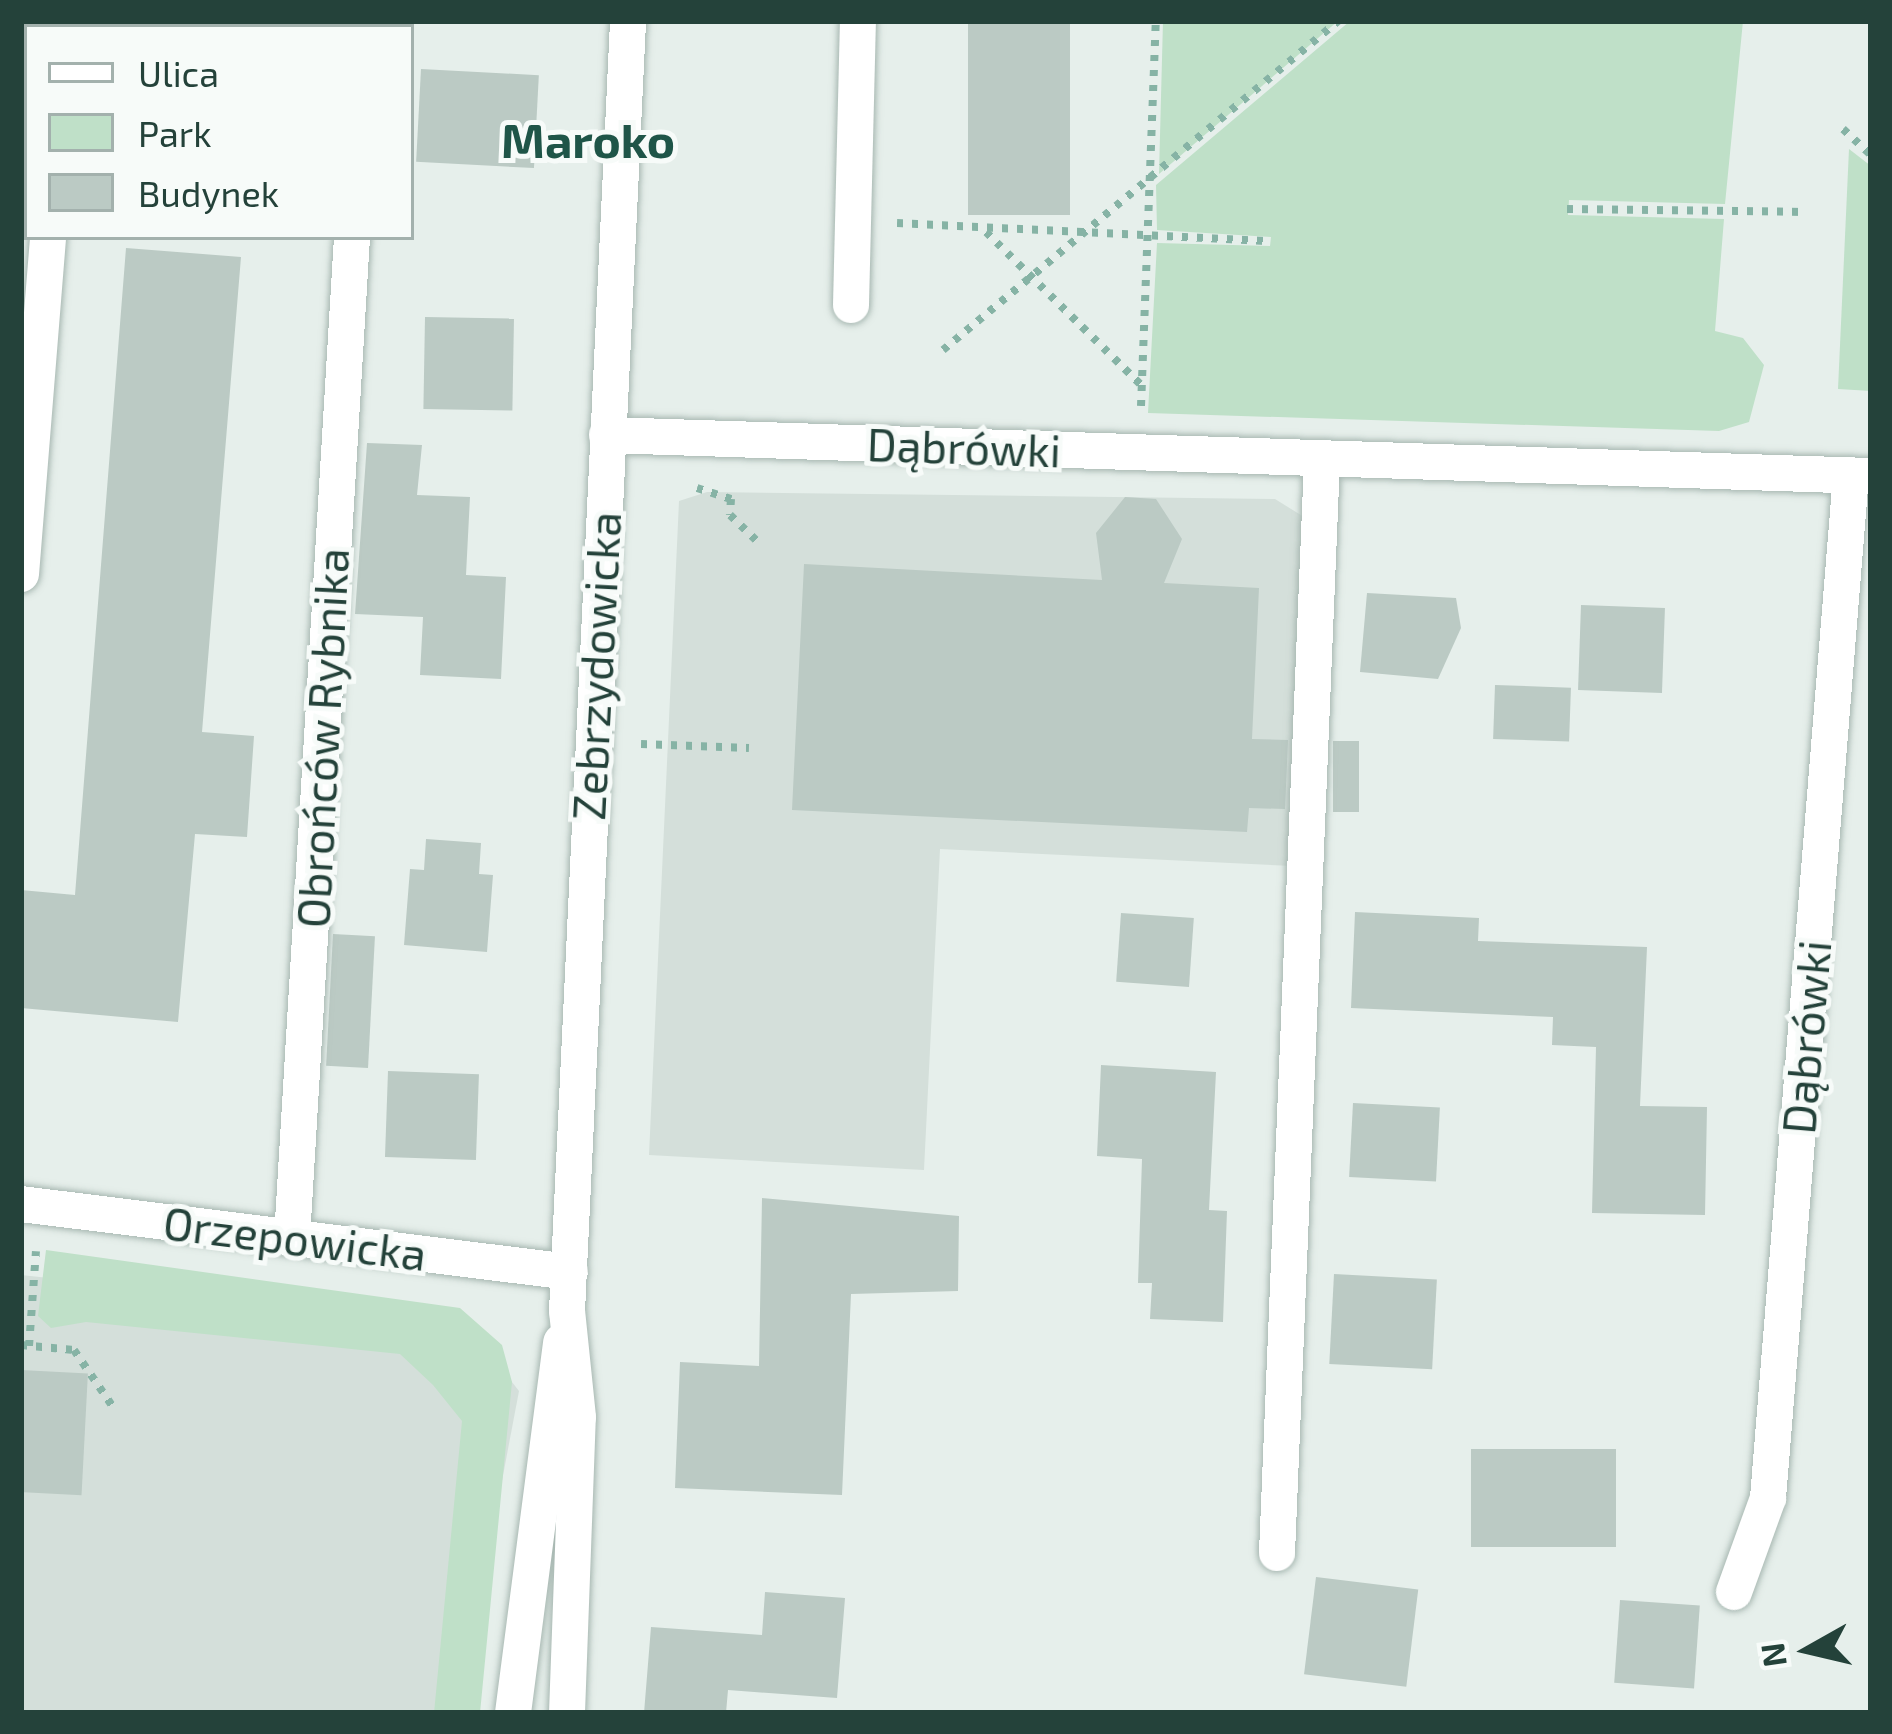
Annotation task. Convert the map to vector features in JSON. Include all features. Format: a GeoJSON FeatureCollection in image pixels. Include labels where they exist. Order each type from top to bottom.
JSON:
{"type":"FeatureCollection","features":[{"type":"Feature","properties":{"kind":"street","name":"Zebrzydowicka"},"geometry":{"type":"LineString","coordinates":[[567,1713],[578,1418],[567,1311],[628,21]]}},
{"type":"Feature","properties":{"kind":"street"},"geometry":{"type":"LineString","coordinates":[[851,304],[858,21]]}},
{"type":"Feature","properties":{"kind":"street","name":"Obrońców Rybnika"},"geometry":{"type":"LineString","coordinates":[[292,1238],[352,240]]}},
{"type":"Feature","properties":{"kind":"street"},"geometry":{"type":"LineString","coordinates":[[21,574],[38,253]]}},
{"type":"Feature","properties":{"kind":"street","name":"Dąbrówki"},"geometry":{"type":"LineString","coordinates":[[607,436],[1861,476],[1768,1498],[1734,1592]]}},
{"type":"Feature","properties":{"kind":"street"},"geometry":{"type":"LineString","coordinates":[[1277,1553],[1322,459]]}},
{"type":"Feature","properties":{"kind":"street","name":"Orzepowicka"},"geometry":{"type":"LineString","coordinates":[[21,1204],[569,1271]]}},
{"type":"Feature","properties":{"kind":"street","name":"Zebrzydowicka"},"geometry":{"type":"LineString","coordinates":[[513,1713],[544,1415],[567,1311]]}},
{"type":"Feature","properties":{"kind":"path"},"geometry":{"type":"LineString","coordinates":[[1140,419],[1156,21]]}},
{"type":"Feature","properties":{"kind":"path"},"geometry":{"type":"LineString","coordinates":[[943,350],[1088,235],[1338,21]]}},
{"type":"Feature","properties":{"kind":"path"},"geometry":{"type":"LineString","coordinates":[[1843,129],[1871,155]]}},
{"type":"Feature","properties":{"kind":"path"},"geometry":{"type":"LineString","coordinates":[[1568,209],[1804,212]]}},
{"type":"Feature","properties":{"kind":"path"},"geometry":{"type":"LineString","coordinates":[[897,223],[986,232],[1271,241]]}},
{"type":"Feature","properties":{"kind":"path"},"geometry":{"type":"LineString","coordinates":[[986,232],[1029,282],[1141,385]]}},
{"type":"Feature","properties":{"kind":"path"},"geometry":{"type":"LineString","coordinates":[[697,488],[731,499],[730,515],[758,542]]}},
{"type":"Feature","properties":{"kind":"path"},"geometry":{"type":"LineString","coordinates":[[640,744],[749,748]]}},
{"type":"Feature","properties":{"kind":"path"},"geometry":{"type":"LineString","coordinates":[[35,1262],[25,1345],[74,1351],[112,1407]]}},
{"type":"Feature","properties":{"kind":"shaded area"},"geometry":{"type":"Polygon","coordinates":[[[707,492],[1275,499],[1304,517],[1292,866],[940,849],[924,1170],[649,1155],[679,501],[707,492]]]}},
{"type":"Feature","properties":{"kind":"shaded area"},"geometry":{"type":"Polygon","coordinates":[[[21,1275],[466,1323],[519,1391],[458,1713],[21,1713],[21,1275]]]}},
{"type":"Feature","properties":{"kind":"green space"},"geometry":{"type":"Polygon","coordinates":[[[1163,21],[1338,21],[1159,174],[1163,21]]]}},
{"type":"Feature","properties":{"kind":"green space"},"geometry":{"type":"Polygon","coordinates":[[[1350,21],[1743,21],[1725,204],[1569,200],[1568,215],[1724,219],[1715,331],[1743,338],[1764,365],[1749,422],[1719,431],[1148,413],[1157,243],[1270,246],[1271,237],[1157,230],[1156,185],[1350,21]]]}},
{"type":"Feature","properties":{"kind":"green space"},"geometry":{"type":"Polygon","coordinates":[[[1849,149],[1871,166],[1871,391],[1838,389],[1849,149]]]}},
{"type":"Feature","properties":{"kind":"green space"},"geometry":{"type":"Polygon","coordinates":[[[46,1250],[460,1308],[502,1345],[512,1382],[480,1713],[434,1713],[462,1421],[433,1385],[400,1354],[86,1322],[51,1328],[38,1316],[46,1250]]]}},
{"type":"Feature","properties":{"kind":"building"},"geometry":{"type":"Polygon","coordinates":[[[968,21],[1070,21],[1070,215],[968,215],[968,21]]]}},
{"type":"Feature","properties":{"kind":"building"},"geometry":{"type":"Polygon","coordinates":[[[421,69],[539,75],[534,168],[416,162],[421,69]]]}},
{"type":"Feature","properties":{"kind":"building"},"geometry":{"type":"Polygon","coordinates":[[[126,248],[241,257],[202,732],[254,736],[247,837],[195,834],[178,1022],[21,1008],[21,890],[75,895],[126,248]]]}},
{"type":"Feature","properties":{"kind":"building"},"geometry":{"type":"Polygon","coordinates":[[[425,317],[514,319],[512,411],[423,409],[425,317]]]}},
{"type":"Feature","properties":{"kind":"building"},"geometry":{"type":"Polygon","coordinates":[[[367,443],[422,445],[417,495],[470,497],[466,575],[506,577],[501,679],[420,675],[423,617],[355,614],[367,443]]]}},
{"type":"Feature","properties":{"kind":"building"},"geometry":{"type":"Polygon","coordinates":[[[1125,497],[1156,499],[1182,539],[1164,583],[1259,588],[1252,739],[1288,740],[1285,809],[1249,808],[1247,832],[792,810],[804,564],[1102,580],[1096,533],[1125,497]]]}},
{"type":"Feature","properties":{"kind":"building"},"geometry":{"type":"Polygon","coordinates":[[[1367,593],[1456,598],[1461,628],[1438,679],[1360,672],[1367,593]]]}},
{"type":"Feature","properties":{"kind":"building"},"geometry":{"type":"Polygon","coordinates":[[[1581,605],[1665,608],[1662,693],[1578,690],[1581,605]]]}},
{"type":"Feature","properties":{"kind":"building"},"geometry":{"type":"Polygon","coordinates":[[[1495,685],[1571,688],[1569,742],[1493,739],[1495,685]]]}},
{"type":"Feature","properties":{"kind":"building"},"geometry":{"type":"Polygon","coordinates":[[[1333,741],[1359,741],[1359,812],[1333,812],[1333,741]]]}},
{"type":"Feature","properties":{"kind":"building"},"geometry":{"type":"Polygon","coordinates":[[[426,839],[481,843],[479,874],[493,875],[487,952],[404,945],[410,869],[424,870],[426,839]]]}},
{"type":"Feature","properties":{"kind":"building"},"geometry":{"type":"Polygon","coordinates":[[[1355,912],[1479,918],[1478,941],[1647,947],[1640,1106],[1707,1107],[1705,1215],[1592,1213],[1596,1047],[1552,1045],[1553,1017],[1351,1008],[1355,912]]]}},
{"type":"Feature","properties":{"kind":"building"},"geometry":{"type":"Polygon","coordinates":[[[1121,913],[1194,918],[1189,987],[1116,982],[1121,913]]]}},
{"type":"Feature","properties":{"kind":"building"},"geometry":{"type":"Polygon","coordinates":[[[333,934],[375,936],[368,1068],[326,1066],[333,934]]]}},
{"type":"Feature","properties":{"kind":"building"},"geometry":{"type":"Polygon","coordinates":[[[1101,1065],[1216,1072],[1209,1210],[1227,1211],[1223,1322],[1150,1319],[1152,1283],[1138,1283],[1142,1159],[1097,1156],[1101,1065]]]}},
{"type":"Feature","properties":{"kind":"building"},"geometry":{"type":"Polygon","coordinates":[[[388,1071],[479,1074],[476,1160],[385,1157],[388,1071]]]}},
{"type":"Feature","properties":{"kind":"building"},"geometry":{"type":"Polygon","coordinates":[[[1353,1103],[1440,1108],[1436,1181],[1349,1177],[1353,1103]]]}},
{"type":"Feature","properties":{"kind":"building"},"geometry":{"type":"Polygon","coordinates":[[[762,1198],[959,1216],[958,1291],[851,1294],[842,1495],[675,1488],[680,1362],[759,1366],[762,1198]]]}},
{"type":"Feature","properties":{"kind":"building"},"geometry":{"type":"Polygon","coordinates":[[[1334,1274],[1437,1279],[1432,1369],[1329,1364],[1334,1274]]]}},
{"type":"Feature","properties":{"kind":"building"},"geometry":{"type":"Polygon","coordinates":[[[21,1370],[88,1374],[82,1495],[21,1492],[21,1370]]]}},
{"type":"Feature","properties":{"kind":"building"},"geometry":{"type":"Polygon","coordinates":[[[1471,1449],[1616,1449],[1616,1547],[1471,1547],[1471,1449]]]}},
{"type":"Feature","properties":{"kind":"building"},"geometry":{"type":"Polygon","coordinates":[[[1316,1577],[1418,1590],[1406,1687],[1304,1674],[1316,1577]]]}},
{"type":"Feature","properties":{"kind":"building"},"geometry":{"type":"Polygon","coordinates":[[[765,1592],[845,1598],[837,1698],[728,1690],[726,1713],[644,1713],[651,1627],[762,1635],[765,1592]]]}},
{"type":"Feature","properties":{"kind":"building"},"geometry":{"type":"Polygon","coordinates":[[[1620,1600],[1700,1606],[1694,1688],[1614,1683],[1620,1600]]]}},
{"type":"Feature","properties":{"kind":"district","name":"Maroko"},"geometry":{"type":"Point","coordinates":[588,140]}}]}
